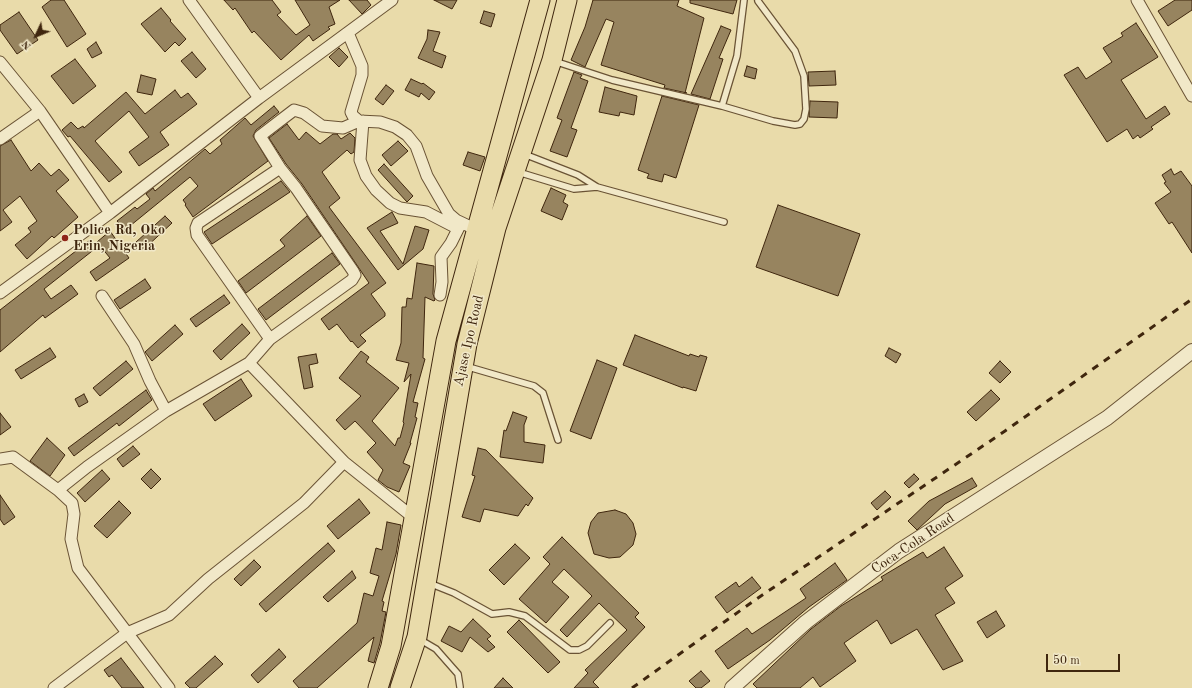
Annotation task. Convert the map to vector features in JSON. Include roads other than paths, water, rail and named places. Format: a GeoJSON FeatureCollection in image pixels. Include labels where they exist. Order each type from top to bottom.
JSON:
{"type":"FeatureCollection","features":[{"type":"Feature","properties":{"kind":"highway","name":"Ajase Ipo Road"},"geometry":{"type":"LineString","coordinates":[[378,688],[391,646],[465,227],[540,0]]}},
{"type":"Feature","properties":{"kind":"highway","name":"Ajase Ipo Road"},"geometry":{"type":"LineString","coordinates":[[400,688],[417,637],[425,582],[463,363],[496,228],[552,60],[567,0]]}},
{"type":"Feature","properties":{"kind":"highway"},"geometry":{"type":"LineString","coordinates":[[443,356],[463,363]]}},
{"type":"Feature","properties":{"kind":"street"},"geometry":{"type":"LineString","coordinates":[[189,0],[259,98]]}},
{"type":"Feature","properties":{"kind":"street"},"geometry":{"type":"LineString","coordinates":[[0,294],[110,213],[259,98],[392,0]]}},
{"type":"Feature","properties":{"kind":"street"},"geometry":{"type":"LineString","coordinates":[[1137,0],[1192,96]]}},
{"type":"Feature","properties":{"kind":"street"},"geometry":{"type":"LineString","coordinates":[[348,33],[362,66],[359,87],[352,112],[361,121],[360,160],[366,176],[376,190],[390,203],[400,208],[426,212],[465,227]]}},
{"type":"Feature","properties":{"kind":"street"},"geometry":{"type":"LineString","coordinates":[[0,62],[40,111],[110,213]]}},
{"type":"Feature","properties":{"kind":"street"},"geometry":{"type":"LineString","coordinates":[[58,490],[87,467],[166,411],[249,363],[270,339],[352,280],[354,276],[296,188],[280,168],[260,136],[294,110],[304,113],[322,126],[343,128],[361,121],[380,122],[395,127],[407,136],[416,146],[427,176],[443,205],[449,214],[465,227]]}},
{"type":"Feature","properties":{"kind":"street"},"geometry":{"type":"LineString","coordinates":[[0,139],[40,111]]}},
{"type":"Feature","properties":{"kind":"street"},"geometry":{"type":"LineString","coordinates":[[270,339],[197,235],[196,228],[198,223],[280,168]]}},
{"type":"Feature","properties":{"kind":"street"},"geometry":{"type":"LineString","coordinates":[[440,295],[442,282],[441,257],[465,227]]}},
{"type":"Feature","properties":{"kind":"street"},"geometry":{"type":"LineString","coordinates":[[102,296],[134,344],[150,381],[166,411]]}},
{"type":"Feature","properties":{"kind":"street","name":"Coca-Cola Road"},"geometry":{"type":"LineString","coordinates":[[732,688],[806,622],[899,551],[1107,418],[1192,351]]}},
{"type":"Feature","properties":{"kind":"street"},"geometry":{"type":"LineString","coordinates":[[249,363],[344,462],[414,518]]}},
{"type":"Feature","properties":{"kind":"street"},"geometry":{"type":"LineString","coordinates":[[0,459],[13,457],[58,490],[72,503],[74,514],[71,538],[78,568],[169,688]]}},
{"type":"Feature","properties":{"kind":"street"},"geometry":{"type":"LineString","coordinates":[[54,688],[127,633],[169,614],[208,579],[304,503],[344,462]]}},
{"type":"Feature","properties":{"kind":"lane"},"geometry":{"type":"LineString","coordinates":[[722,106],[737,56],[744,0]]}},
{"type":"Feature","properties":{"kind":"lane"},"geometry":{"type":"LineString","coordinates":[[552,60],[612,80],[722,106],[773,121],[795,125],[800,124],[804,119],[806,109],[804,76],[795,51],[758,1]]}},
{"type":"Feature","properties":{"kind":"lane"},"geometry":{"type":"LineString","coordinates":[[521,153],[578,175],[597,187],[724,222]]}},
{"type":"Feature","properties":{"kind":"lane"},"geometry":{"type":"LineString","coordinates":[[515,171],[574,189],[597,187]]}},
{"type":"Feature","properties":{"kind":"lane"},"geometry":{"type":"LineString","coordinates":[[463,363],[534,386],[543,393],[558,440]]}},
{"type":"Feature","properties":{"kind":"lane"},"geometry":{"type":"LineString","coordinates":[[425,582],[454,593],[492,614],[509,612],[525,616],[570,650],[579,650],[587,646],[610,623]]}},
{"type":"Feature","properties":{"kind":"lane"},"geometry":{"type":"LineString","coordinates":[[417,637],[436,650],[458,674],[460,687]]}},
{"type":"Feature","properties":{"kind":"railway"},"geometry":{"type":"LineString","coordinates":[[632,688],[755,600],[1005,431],[1192,299]]}},
{"type":"Feature","properties":{"kind":"place","name":"Police Rd, Oko Erin, Nigeria"},"geometry":{"type":"Point","coordinates":[65,238]}}]}
